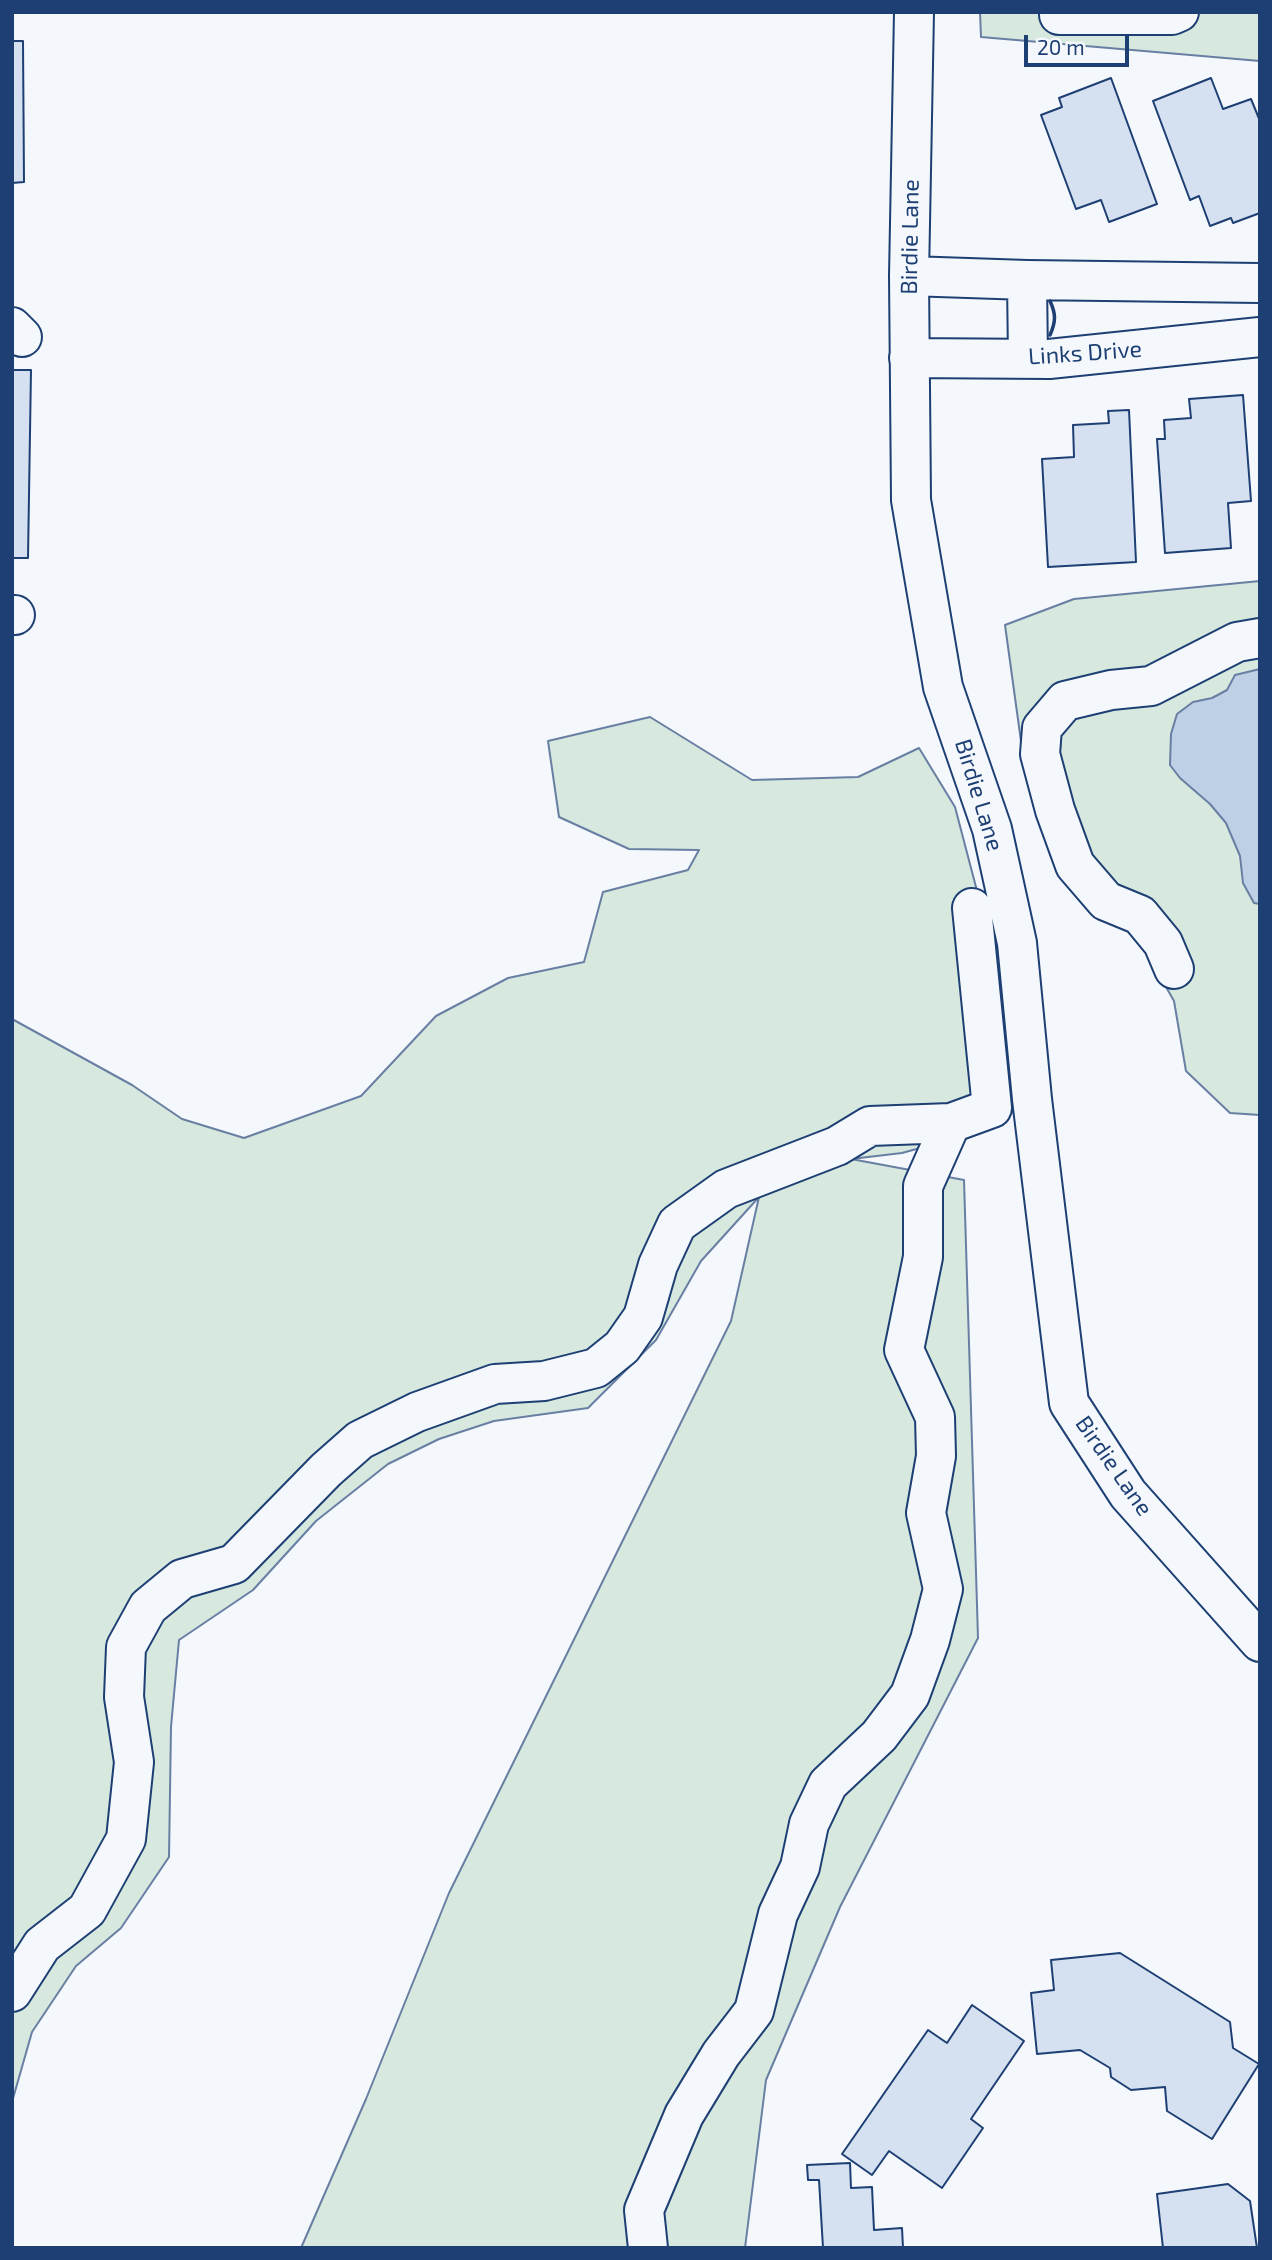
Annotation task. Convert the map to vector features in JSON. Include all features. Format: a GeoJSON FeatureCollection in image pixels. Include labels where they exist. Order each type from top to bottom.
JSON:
{"type":"FeatureCollection","features":[{"type":"Feature","properties":{"kind":"street","name":"Birdie Lane"},"geometry":{"type":"LineString","coordinates":[[914,12],[909,276],[911,500],[943,687],[992,828],[1017,943],[1037,1139],[1069,1403],[1128,1494],[1248,1630]]}},
{"type":"Feature","properties":{"kind":"street"},"geometry":{"type":"LineString","coordinates":[[1059,15],[1172,15],[1179,12]]}},
{"type":"Feature","properties":{"kind":"street"},"geometry":{"type":"LineString","coordinates":[[909,276],[1260,283]]}},
{"type":"Feature","properties":{"kind":"street"},"geometry":{"type":"LineString","coordinates":[[1027,280],[1028,359]]}},
{"type":"Feature","properties":{"kind":"street","name":"Links Drive"},"geometry":{"type":"LineString","coordinates":[[909,358],[1049,359],[1260,337]]}},
{"type":"Feature","properties":{"kind":"street"},"geometry":{"type":"LineString","coordinates":[[1174,969],[1163,943],[1140,915],[1106,901],[1075,865],[1055,810],[1040,754],[1042,728],[1065,701],[1111,690],[1151,686],[1237,642],[1260,638]]}},
{"type":"Feature","properties":{"kind":"street"},"geometry":{"type":"LineString","coordinates":[[12,1992],[43,1945],[87,1909],[126,1839],[134,1762],[124,1697],[126,1647],[148,1607],[182,1579],[234,1564],[326,1470],[360,1440],[416,1412],[495,1384],[544,1381],[596,1368],[622,1347],[643,1317],[658,1265],[677,1224],[726,1189],[836,1146],[870,1126],[951,1123],[992,1108],[972,908]]}},
{"type":"Feature","properties":{"kind":"street"},"geometry":{"type":"LineString","coordinates":[[648,2248],[644,2210],[684,2115],[721,2054],[754,2011],[778,1914],[800,1867],[809,1824],[828,1784],[879,1736],[910,1695],[930,1640],[943,1589],[926,1513],[936,1456],[935,1416],[904,1350],[923,1257],[923,1186],[951,1123]]}},
{"type":"Feature","properties":{"kind":"shaded area"},"geometry":{"type":"Polygon","coordinates":[[[980,12],[1260,12],[1260,61],[981,37],[980,12]]]}},
{"type":"Feature","properties":{"kind":"shaded area"},"geometry":{"type":"Polygon","coordinates":[[[1260,581],[1260,1115],[1230,1113],[1186,1071],[1174,1001],[1133,929],[1024,763],[1005,625],[1074,599],[1260,581]]]}},
{"type":"Feature","properties":{"kind":"shaded area"},"geometry":{"type":"Polygon","coordinates":[[[650,717],[752,780],[858,777],[919,748],[955,807],[992,948],[1003,1125],[902,1153],[851,1159],[964,1180],[978,1638],[840,1907],[766,2080],[745,2248],[301,2248],[366,2099],[449,1893],[731,1321],[759,1197],[701,1261],[656,1340],[588,1408],[494,1421],[439,1439],[388,1464],[316,1521],[253,1590],[179,1640],[171,1727],[169,1857],[121,1928],[76,1966],[32,2032],[12,2102],[12,1019],[132,1085],[182,1119],[244,1138],[361,1096],[436,1016],[508,978],[584,962],[603,892],[688,870],[699,850],[629,849],[559,817],[548,741],[650,717]]]}},
{"type":"Feature","properties":{"kind":"water"},"geometry":{"type":"Polygon","coordinates":[[[1260,669],[1260,904],[1254,903],[1243,883],[1240,856],[1226,823],[1170,765],[1171,734],[1177,714],[1193,702],[1212,698],[1227,690],[1235,675],[1260,669]]]}},
{"type":"Feature","properties":{"kind":"building"},"geometry":{"type":"Polygon","coordinates":[[[12,41],[23,41],[24,182],[12,183],[12,41]]]}},
{"type":"Feature","properties":{"kind":"building"},"geometry":{"type":"Polygon","coordinates":[[[1111,78],[1157,204],[1109,222],[1101,200],[1076,209],[1041,115],[1062,107],[1059,98],[1111,78]]]}},
{"type":"Feature","properties":{"kind":"building"},"geometry":{"type":"Polygon","coordinates":[[[1211,78],[1223,109],[1251,99],[1260,121],[1260,213],[1233,223],[1231,218],[1210,226],[1199,196],[1190,200],[1153,101],[1211,78]]]}},
{"type":"Feature","properties":{"kind":"building"},"geometry":{"type":"Polygon","coordinates":[[[12,370],[31,370],[28,558],[12,558],[12,370]]]}},
{"type":"Feature","properties":{"kind":"building"},"geometry":{"type":"Polygon","coordinates":[[[1243,395],[1251,501],[1228,503],[1231,548],[1165,553],[1157,439],[1165,439],[1164,420],[1191,418],[1189,399],[1243,395]]]}},
{"type":"Feature","properties":{"kind":"building"},"geometry":{"type":"Polygon","coordinates":[[[1129,410],[1136,562],[1048,567],[1042,459],[1074,457],[1073,425],[1109,423],[1108,411],[1129,410]]]}},
{"type":"Feature","properties":{"kind":"building"},"geometry":{"type":"Polygon","coordinates":[[[1120,1953],[1230,2022],[1233,2048],[1259,2064],[1212,2139],[1167,2111],[1165,2087],[1131,2090],[1111,2077],[1110,2068],[1080,2050],[1037,2054],[1031,1993],[1054,1990],[1051,1960],[1120,1953]]]}},
{"type":"Feature","properties":{"kind":"building"},"geometry":{"type":"Polygon","coordinates":[[[972,2005],[1024,2041],[971,2119],[983,2128],[942,2188],[889,2151],[872,2175],[842,2154],[928,2030],[947,2043],[972,2005]]]}},
{"type":"Feature","properties":{"kind":"building"},"geometry":{"type":"Polygon","coordinates":[[[850,2163],[851,2188],[872,2187],[874,2230],[902,2228],[903,2248],[823,2248],[819,2180],[808,2180],[807,2165],[850,2163]]]}},
{"type":"Feature","properties":{"kind":"building"},"geometry":{"type":"Polygon","coordinates":[[[1228,2184],[1250,2201],[1257,2248],[1163,2248],[1157,2194],[1228,2184]]]}},
{"type":"Feature","properties":{"kind":"wall"},"geometry":{"type":"LineString","coordinates":[[1050,301],[1054,318],[1050,335]]}}]}
